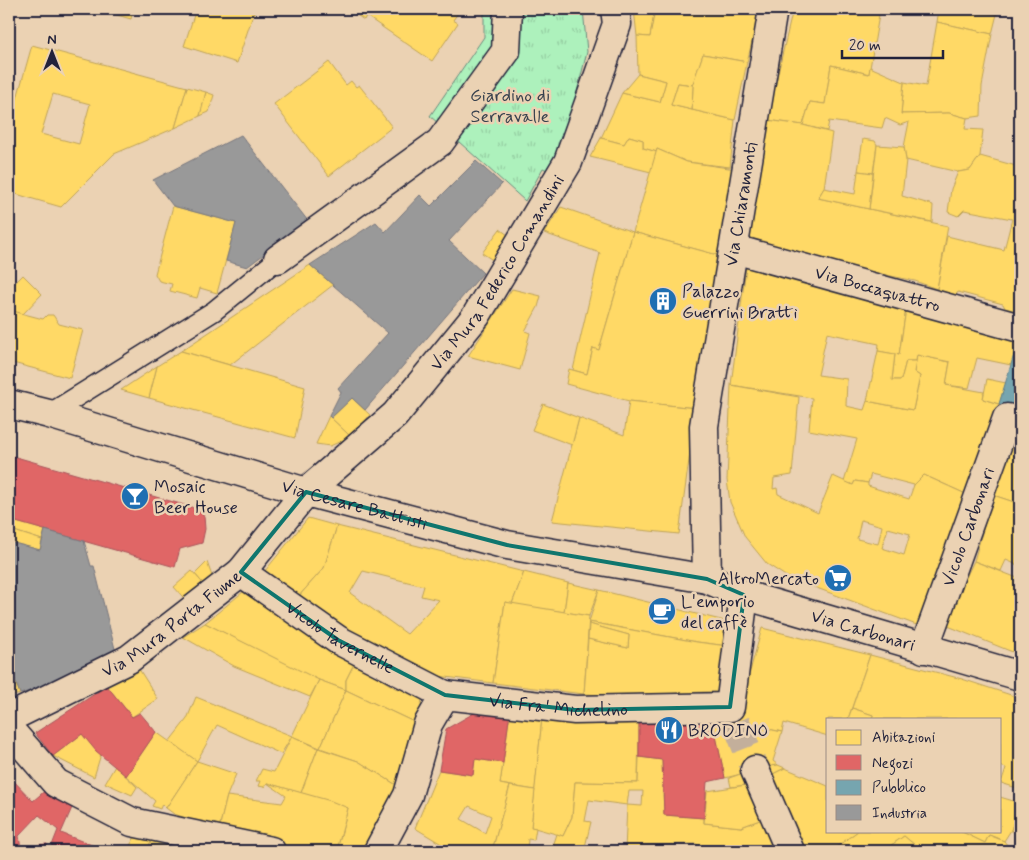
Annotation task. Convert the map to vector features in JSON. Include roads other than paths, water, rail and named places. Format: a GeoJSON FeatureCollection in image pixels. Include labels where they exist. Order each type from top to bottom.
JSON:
{"type":"FeatureCollection","features":[{"type":"Feature","properties":{"kind":"street"},"geometry":{"type":"LineString","coordinates":[[278,259],[440,142],[506,51],[508,9]]}},
{"type":"Feature","properties":{"kind":"street","name":"Via Mura Federico Comandini"},"geometry":{"type":"LineString","coordinates":[[306,492],[395,415],[476,316],[568,162],[617,24],[615,9]]}},
{"type":"Feature","properties":{"kind":"street","name":"Via Chiaramonti"},"geometry":{"type":"LineString","coordinates":[[707,579],[704,426],[773,9]]}},
{"type":"Feature","properties":{"kind":"street","name":"Via Boccaquattro"},"geometry":{"type":"LineString","coordinates":[[734,249],[1020,328]]}},
{"type":"Feature","properties":{"kind":"street","name":"Via Cesare Battisti"},"geometry":{"type":"LineString","coordinates":[[9,404],[49,414],[306,492],[507,545],[707,579]]}},
{"type":"Feature","properties":{"kind":"street","name":"Vicolo Carbonari"},"geometry":{"type":"LineString","coordinates":[[924,649],[1007,418],[1020,422]]}},
{"type":"Feature","properties":{"kind":"street","name":"Via Mura Porta Fiume"},"geometry":{"type":"LineString","coordinates":[[9,718],[128,659],[241,572],[306,492]]}},
{"type":"Feature","properties":{"kind":"street","name":"Vicolo Tavernelle"},"geometry":{"type":"LineString","coordinates":[[241,572],[338,640],[445,696]]}},
{"type":"Feature","properties":{"kind":"street","name":"Via Carbonari"},"geometry":{"type":"LineString","coordinates":[[707,579],[744,595],[1020,676]]}},
{"type":"Feature","properties":{"kind":"street","name":"Via Fra' Michelino"},"geometry":{"type":"LineString","coordinates":[[445,696],[575,710],[733,715],[744,595]]}},
{"type":"Feature","properties":{"kind":"street"},"geometry":{"type":"LineString","coordinates":[[378,851],[408,795],[428,724],[445,696]]}},
{"type":"Feature","properties":{"kind":"street"},"geometry":{"type":"LineString","coordinates":[[9,729],[56,783],[132,822],[271,851]]}},
{"type":"Feature","properties":{"kind":"street"},"geometry":{"type":"LineString","coordinates":[[755,770],[790,851]]}},
{"type":"Feature","properties":{"kind":"lane"},"geometry":{"type":"LineString","coordinates":[[49,414],[214,310],[278,259]]}},
{"type":"Feature","properties":{"kind":"tunnel"},"geometry":{"type":"LineString","coordinates":[[736,722],[755,770]]}},
{"type":"Feature","properties":{"kind":"place","name":"Palazzo Guerrini Bratti"},"geometry":{"type":"Point","coordinates":[663,301]}},
{"type":"Feature","properties":{"kind":"place","name":"Mosaic Beer House"},"geometry":{"type":"Point","coordinates":[135,496]}},
{"type":"Feature","properties":{"kind":"place","name":"AltroMercato"},"geometry":{"type":"Point","coordinates":[838,578]}},
{"type":"Feature","properties":{"kind":"place","name":"L'emporio del caffè"},"geometry":{"type":"Point","coordinates":[662,611]}},
{"type":"Feature","properties":{"kind":"place","name":"BRODINO"},"geometry":{"type":"Point","coordinates":[669,730]}},
{"type":"Feature","properties":{"kind":"park label","name":"Giardino di Serravalle"},"geometry":{"type":"Point","coordinates":[510,105]}}]}
